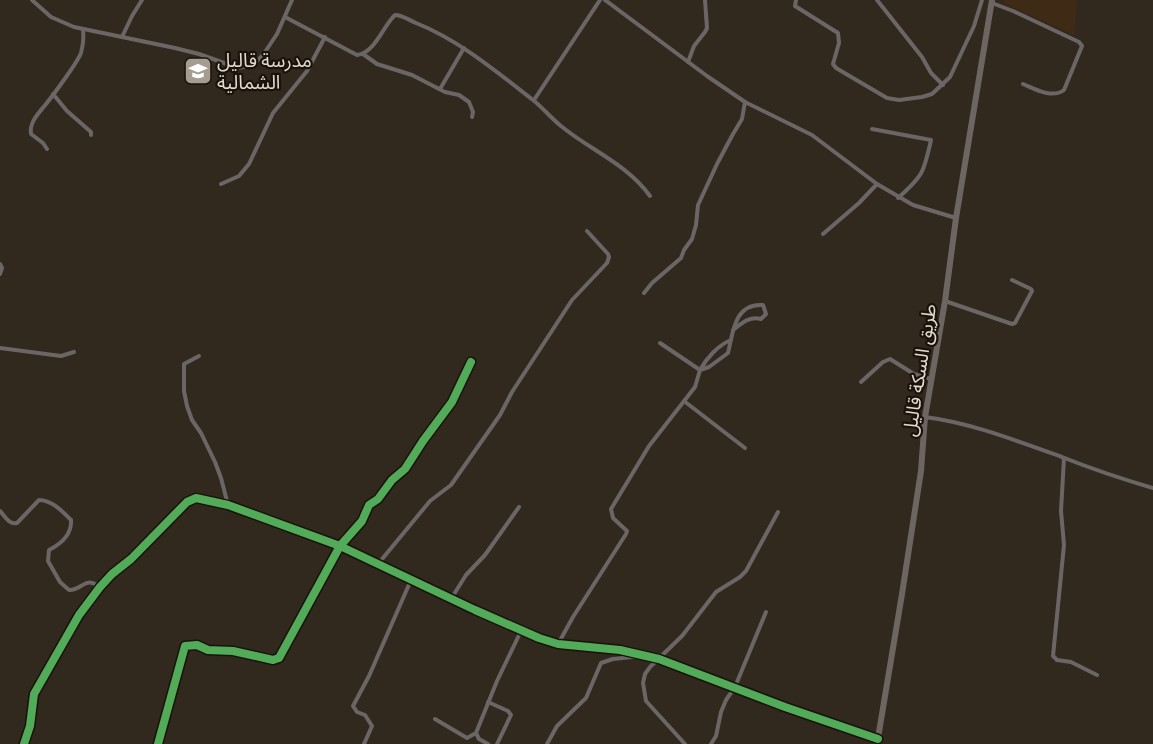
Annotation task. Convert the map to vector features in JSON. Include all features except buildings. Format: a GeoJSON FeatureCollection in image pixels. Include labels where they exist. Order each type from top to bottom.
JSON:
{"type":"FeatureCollection","features":[{"type":"Feature","properties":{"kind":"main road","name":"طريق السكة قاليل"},"geometry":{"type":"LineString","coordinates":[[877,741],[915,509],[925,417],[992,2]]}},
{"type":"Feature","properties":{"kind":"street"},"geometry":{"type":"LineString","coordinates":[[32,0],[58,21],[83,30],[175,48],[199,54],[234,67],[243,68],[253,65],[270,47],[292,0]]}},
{"type":"Feature","properties":{"kind":"street"},"geometry":{"type":"LineString","coordinates":[[37,5],[41,0]]}},
{"type":"Feature","properties":{"kind":"street"},"geometry":{"type":"LineString","coordinates":[[122,37],[142,0]]}},
{"type":"Feature","properties":{"kind":"street"},"geometry":{"type":"LineString","coordinates":[[534,100],[600,0]]}},
{"type":"Feature","properties":{"kind":"street"},"geometry":{"type":"LineString","coordinates":[[605,0],[745,102],[812,135],[898,198],[956,218]]}},
{"type":"Feature","properties":{"kind":"street"},"geometry":{"type":"LineString","coordinates":[[688,62],[694,46],[707,28],[705,0]]}},
{"type":"Feature","properties":{"kind":"street"},"geometry":{"type":"LineString","coordinates":[[796,0],[796,6],[838,33],[839,42],[833,64],[836,68],[887,98],[899,100],[932,94],[950,77],[974,26],[982,0]]}},
{"type":"Feature","properties":{"kind":"street"},"geometry":{"type":"LineString","coordinates":[[877,0],[922,57],[930,73],[943,85]]}},
{"type":"Feature","properties":{"kind":"street"},"geometry":{"type":"LineString","coordinates":[[992,2],[1071,38],[1082,46],[1064,90],[1060,93],[1047,94],[1023,84]]}},
{"type":"Feature","properties":{"kind":"street"},"geometry":{"type":"LineString","coordinates":[[362,54],[372,46],[393,17],[397,15],[426,27],[464,48],[534,100],[561,126],[583,143],[626,170],[642,185],[650,196]]}},
{"type":"Feature","properties":{"kind":"street"},"geometry":{"type":"LineString","coordinates":[[285,17],[354,54],[362,54],[377,64],[412,75],[440,89],[459,95],[472,108],[472,117]]}},
{"type":"Feature","properties":{"kind":"street"},"geometry":{"type":"LineString","coordinates":[[47,149],[30,131],[34,118],[80,55],[84,38],[83,30]]}},
{"type":"Feature","properties":{"kind":"street"},"geometry":{"type":"LineString","coordinates":[[221,184],[239,176],[249,164],[274,113],[306,71],[325,37]]}},
{"type":"Feature","properties":{"kind":"street"},"geometry":{"type":"LineString","coordinates":[[440,89],[448,72],[464,48]]}},
{"type":"Feature","properties":{"kind":"street"},"geometry":{"type":"LineString","coordinates":[[53,94],[67,111],[91,132],[91,135]]}},
{"type":"Feature","properties":{"kind":"street"},"geometry":{"type":"LineString","coordinates":[[644,293],[652,283],[681,258],[692,239],[696,225],[698,205],[729,141],[742,119],[745,102]]}},
{"type":"Feature","properties":{"kind":"street"},"geometry":{"type":"LineString","coordinates":[[872,129],[931,140],[924,170],[898,198]]}},
{"type":"Feature","properties":{"kind":"street"},"geometry":{"type":"LineString","coordinates":[[823,234],[859,203],[877,184]]}},
{"type":"Feature","properties":{"kind":"street"},"geometry":{"type":"LineString","coordinates":[[378,564],[430,501],[451,485],[500,415],[512,392],[568,305],[607,264],[608,254],[587,230]]}},
{"type":"Feature","properties":{"kind":"street"},"geometry":{"type":"LineString","coordinates":[[0,264],[2,268],[0,274]]}},
{"type":"Feature","properties":{"kind":"street"},"geometry":{"type":"LineString","coordinates":[[945,301],[1012,324],[1015,323],[1032,291],[1012,280]]}},
{"type":"Feature","properties":{"kind":"street"},"geometry":{"type":"LineString","coordinates":[[700,370],[709,367],[728,353],[734,323],[740,314],[755,304],[763,305],[766,314],[761,319],[755,317],[745,320],[733,330]]}},
{"type":"Feature","properties":{"kind":"street"},"geometry":{"type":"LineString","coordinates":[[558,644],[626,534],[627,531],[613,518],[611,512],[614,502],[649,446],[695,387],[704,361],[724,342],[731,340]]}},
{"type":"Feature","properties":{"kind":"street"},"geometry":{"type":"LineString","coordinates":[[660,343],[700,370]]}},
{"type":"Feature","properties":{"kind":"street"},"geometry":{"type":"LineString","coordinates":[[0,348],[61,356],[74,352]]}},
{"type":"Feature","properties":{"kind":"street"},"geometry":{"type":"LineString","coordinates":[[716,350],[728,353]]}},
{"type":"Feature","properties":{"kind":"street"},"geometry":{"type":"LineString","coordinates":[[199,356],[184,364],[184,391],[192,420],[201,433],[222,478],[228,504]]}},
{"type":"Feature","properties":{"kind":"street"},"geometry":{"type":"LineString","coordinates":[[860,382],[882,362],[890,360],[914,374],[931,379]]}},
{"type":"Feature","properties":{"kind":"street"},"geometry":{"type":"LineString","coordinates":[[158,744],[185,646],[197,645],[208,650],[233,650],[272,660],[279,658],[340,546],[362,521],[369,505],[405,469],[452,402],[471,362]]}},
{"type":"Feature","properties":{"kind":"street"},"geometry":{"type":"LineString","coordinates":[[684,401],[745,448]]}},
{"type":"Feature","properties":{"kind":"street"},"geometry":{"type":"LineString","coordinates":[[925,417],[964,424],[991,432],[1153,488]]}},
{"type":"Feature","properties":{"kind":"street"},"geometry":{"type":"LineString","coordinates":[[1064,458],[1061,511],[1064,545],[1053,656],[1056,660],[1071,662],[1097,675]]}},
{"type":"Feature","properties":{"kind":"street"},"geometry":{"type":"LineString","coordinates":[[24,744],[30,726],[34,694],[79,615],[112,574],[131,559],[187,502],[196,498],[228,504],[340,546],[521,631],[558,644],[620,650],[659,658],[877,741]]}},
{"type":"Feature","properties":{"kind":"street"},"geometry":{"type":"LineString","coordinates":[[0,511],[14,524],[39,500],[46,500],[61,510],[71,520],[72,526],[66,537],[48,550],[48,561],[60,582],[69,590],[76,590],[92,582],[100,587]]}},
{"type":"Feature","properties":{"kind":"street"},"geometry":{"type":"LineString","coordinates":[[451,599],[466,575],[485,555],[519,507]]}},
{"type":"Feature","properties":{"kind":"street"},"geometry":{"type":"LineString","coordinates":[[685,744],[646,701],[643,692],[645,674],[682,636],[716,592],[746,571],[778,512]]}},
{"type":"Feature","properties":{"kind":"street"},"geometry":{"type":"LineString","coordinates":[[364,744],[372,726],[365,715],[357,712],[353,706],[369,676],[411,580]]}},
{"type":"Feature","properties":{"kind":"street"},"geometry":{"type":"LineString","coordinates":[[711,744],[716,736],[721,712],[726,700],[735,687],[766,612]]}},
{"type":"Feature","properties":{"kind":"street"},"geometry":{"type":"LineString","coordinates":[[435,719],[467,738],[476,733],[488,702],[521,631]]}},
{"type":"Feature","properties":{"kind":"street"},"geometry":{"type":"LineString","coordinates":[[548,744],[558,726],[586,698],[601,663],[613,659],[647,655]]}},
{"type":"Feature","properties":{"kind":"street"},"geometry":{"type":"LineString","coordinates":[[488,702],[508,711],[512,715],[497,744]]}},
{"type":"Feature","properties":{"kind":"street"},"geometry":{"type":"LineString","coordinates":[[476,733],[479,738],[488,744]]}},
{"type":"Feature","properties":{"kind":"shaded area"},"geometry":{"type":"Polygon","coordinates":[[[1004,0],[1077,0],[1074,35],[1004,3],[1004,0]]]}},
{"type":"Feature","properties":{"kind":"cycle path"},"geometry":{"type":"LineString","coordinates":[[158,744],[185,646],[197,645],[208,650],[233,651],[273,660],[279,658],[340,546],[362,521],[369,505],[378,499],[392,480],[405,469],[452,402],[471,362]]}},
{"type":"Feature","properties":{"kind":"cycle path"},"geometry":{"type":"LineString","coordinates":[[24,744],[30,726],[34,694],[79,615],[112,574],[131,559],[187,502],[196,498],[228,505],[340,546],[539,638],[558,644],[620,650],[659,659],[785,707],[878,739]]}},
{"type":"Feature","properties":{"kind":"place","name":"مدرسة قاليل الشمالية"},"geometry":{"type":"Point","coordinates":[198,71]}}]}
